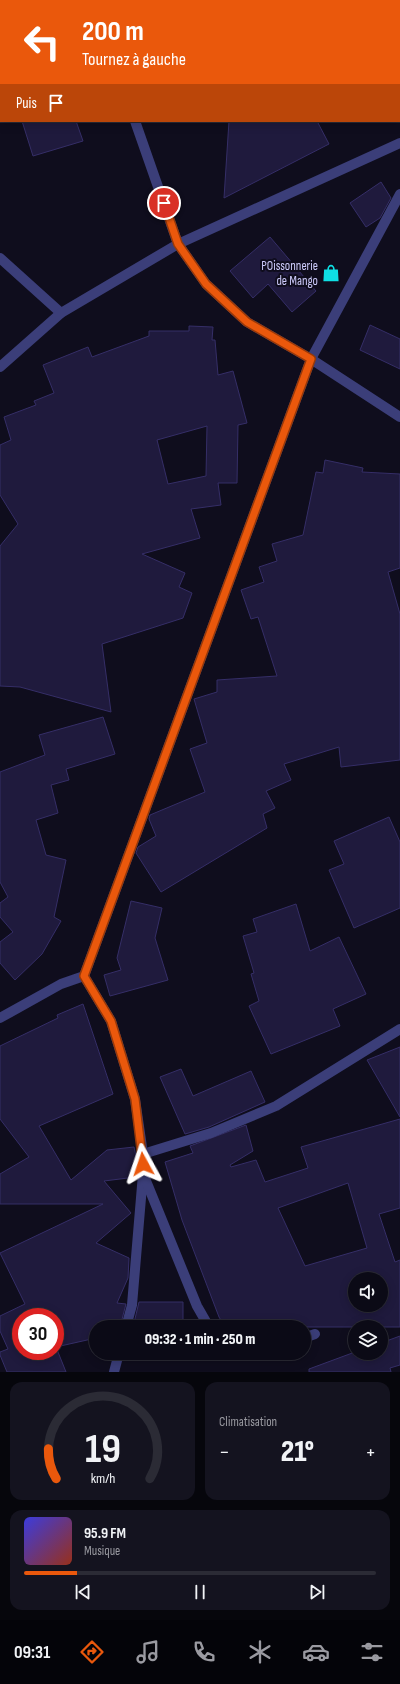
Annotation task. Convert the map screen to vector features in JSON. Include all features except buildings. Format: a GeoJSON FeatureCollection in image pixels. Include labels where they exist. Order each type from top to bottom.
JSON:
{"type":"FeatureCollection","features":[{"type":"Feature","properties":{"kind":"street"},"geometry":{"type":"LineString","coordinates":[[135,122],[178,244],[206,284],[247,322],[311,359],[400,417]]}},
{"type":"Feature","properties":{"kind":"street"},"geometry":{"type":"LineString","coordinates":[[0,367],[61,313],[178,244],[400,144]]}},
{"type":"Feature","properties":{"kind":"street"},"geometry":{"type":"LineString","coordinates":[[0,1018],[62,984],[84,976],[311,359],[400,194]]}},
{"type":"Feature","properties":{"kind":"street"},"geometry":{"type":"LineString","coordinates":[[0,258],[61,313]]}},
{"type":"Feature","properties":{"kind":"street"},"geometry":{"type":"LineString","coordinates":[[84,976],[111,1021],[135,1099],[143,1154],[143,1174],[132,1305],[128,1320]]}},
{"type":"Feature","properties":{"kind":"street"},"geometry":{"type":"LineString","coordinates":[[143,1154],[211,1133],[276,1106],[400,1029]]}},
{"type":"Feature","properties":{"kind":"street"},"geometry":{"type":"LineString","coordinates":[[143,1174],[197,1306],[205,1320]]}},
{"type":"Feature","properties":{"kind":"street"},"geometry":{"type":"LineString","coordinates":[[311,1335],[315,1334]]}},
{"type":"Feature","properties":{"kind":"street"},"geometry":{"type":"LineString","coordinates":[[114,1372],[117,1360]]}},
{"type":"Feature","properties":{"kind":"place","name":"POissonnerie de Mango"},"geometry":{"type":"Point","coordinates":[331,273]}},
{"type":"Feature","properties":{"kind":"route"},"geometry":{"type":"LineString","coordinates":[[143,1164],[143,1154],[135,1099],[111,1021],[84,976],[311,359],[247,322],[206,284],[178,244],[164,203]]}}]}
